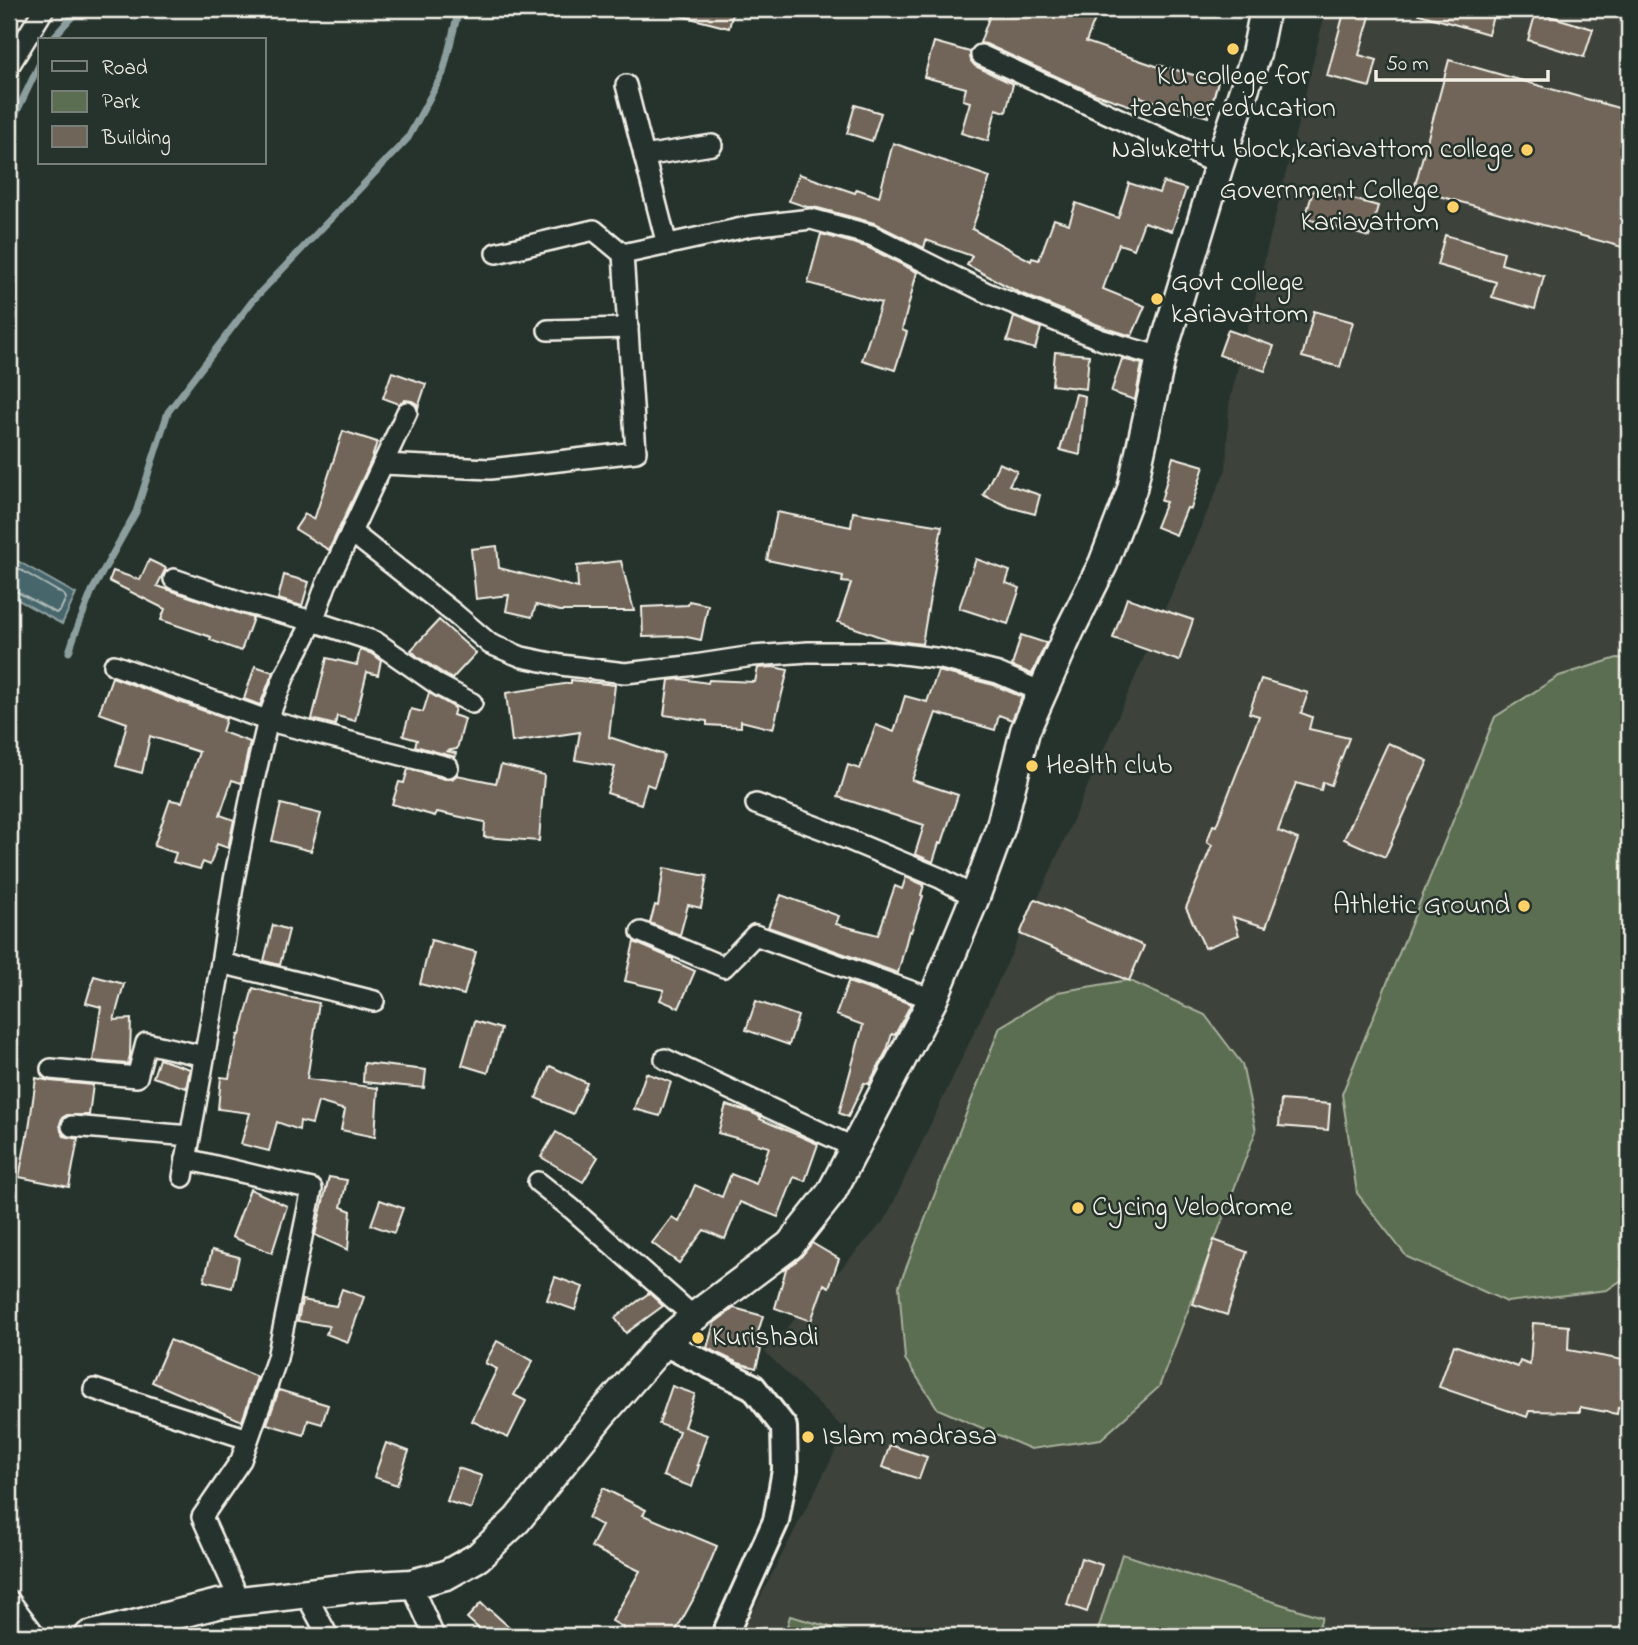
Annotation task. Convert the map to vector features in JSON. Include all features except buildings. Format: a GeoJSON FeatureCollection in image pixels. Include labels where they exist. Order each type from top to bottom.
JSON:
{"type":"FeatureCollection","features":[{"type":"Feature","properties":{"kind":"main road"},"geometry":{"type":"LineString","coordinates":[[89,1636],[218,1604],[359,1587],[411,1584],[446,1575],[478,1557],[517,1520],[601,1415],[664,1343],[694,1317],[790,1245],[831,1193],[933,999],[975,897],[1000,826],[1025,731],[1103,564],[1132,489],[1161,358],[1219,165],[1256,54],[1265,9]]}},
{"type":"Feature","properties":{"kind":"street"},"geometry":{"type":"LineString","coordinates":[[9,66],[44,9]]}},
{"type":"Feature","properties":{"kind":"street"},"geometry":{"type":"LineString","coordinates":[[981,55],[1219,165]]}},
{"type":"Feature","properties":{"kind":"street"},"geometry":{"type":"LineString","coordinates":[[626,85],[667,244]]}},
{"type":"Feature","properties":{"kind":"street"},"geometry":{"type":"LineString","coordinates":[[644,156],[712,145]]}},
{"type":"Feature","properties":{"kind":"street"},"geometry":{"type":"LineString","coordinates":[[623,254],[751,226],[811,219],[871,235],[985,292],[1102,340],[1161,358]]}},
{"type":"Feature","properties":{"kind":"street"},"geometry":{"type":"LineString","coordinates":[[383,464],[490,469],[636,452],[623,254],[594,230],[496,253]]}},
{"type":"Feature","properties":{"kind":"street"},"geometry":{"type":"LineString","coordinates":[[548,330],[628,328]]}},
{"type":"Feature","properties":{"kind":"street"},"geometry":{"type":"LineString","coordinates":[[240,1601],[202,1517],[241,1460],[277,1359],[312,1189],[184,1168],[234,880],[269,721],[285,675],[313,621],[326,585],[407,412]]}},
{"type":"Feature","properties":{"kind":"street"},"geometry":{"type":"LineString","coordinates":[[351,532],[489,644],[522,657],[625,673],[753,656],[808,652],[887,652],[942,659],[998,673],[1042,692]]}},
{"type":"Feature","properties":{"kind":"street"},"geometry":{"type":"LineString","coordinates":[[174,579],[376,642],[438,685],[472,703]]}},
{"type":"Feature","properties":{"kind":"street"},"geometry":{"type":"LineString","coordinates":[[114,665],[269,721],[448,767]]}},
{"type":"Feature","properties":{"kind":"street"},"geometry":{"type":"LineString","coordinates":[[756,804],[940,878],[975,897]]}},
{"type":"Feature","properties":{"kind":"street"},"geometry":{"type":"LineString","coordinates":[[641,932],[724,967],[755,935],[933,999]]}},
{"type":"Feature","properties":{"kind":"street"},"geometry":{"type":"LineString","coordinates":[[221,963],[374,1001]]}},
{"type":"Feature","properties":{"kind":"street"},"geometry":{"type":"LineString","coordinates":[[51,1069],[137,1077],[146,1043],[204,1056]]}},
{"type":"Feature","properties":{"kind":"street"},"geometry":{"type":"LineString","coordinates":[[665,1059],[855,1148]]}},
{"type":"Feature","properties":{"kind":"street"},"geometry":{"type":"LineString","coordinates":[[72,1126],[190,1136]]}},
{"type":"Feature","properties":{"kind":"street"},"geometry":{"type":"LineString","coordinates":[[538,1182],[694,1317]]}},
{"type":"Feature","properties":{"kind":"street"},"geometry":{"type":"LineString","coordinates":[[664,1343],[753,1387],[783,1427],[785,1470],[776,1521],[724,1636]]}},
{"type":"Feature","properties":{"kind":"street"},"geometry":{"type":"LineString","coordinates":[[94,1389],[248,1439]]}},
{"type":"Feature","properties":{"kind":"street"},"geometry":{"type":"LineString","coordinates":[[411,1584],[435,1636]]}},
{"type":"Feature","properties":{"kind":"street"},"geometry":{"type":"LineString","coordinates":[[305,1593],[328,1636]]}},
{"type":"Feature","properties":{"kind":"street"},"geometry":{"type":"LineString","coordinates":[[9,1600],[36,1636]]}},
{"type":"Feature","properties":{"kind":"shaded area"},"geometry":{"type":"Polygon","coordinates":[[[1326,9],[1629,9],[1629,1636],[740,1636],[846,1431],[765,1352],[885,1220],[1047,879],[1226,469],[1229,404],[1326,9]]]}},
{"type":"Feature","properties":{"kind":"green space","name":"Athletic Ground"},"geometry":{"type":"Polygon","coordinates":[[[1617,658],[1629,659],[1629,1275],[1607,1290],[1507,1302],[1407,1257],[1357,1193],[1342,1094],[1495,717],[1559,676],[1617,658]]]}},
{"type":"Feature","properties":{"kind":"green space","name":"Cycing Velodrome"},"geometry":{"type":"Polygon","coordinates":[[[1128,980],[1205,1015],[1242,1064],[1256,1131],[1159,1387],[1101,1439],[1031,1449],[938,1409],[905,1359],[899,1286],[1000,1027],[1058,992],[1128,980]]]}},
{"type":"Feature","properties":{"kind":"green space"},"geometry":{"type":"Polygon","coordinates":[[[1122,1554],[1322,1617],[1316,1636],[1096,1636],[1122,1554]]]}},
{"type":"Feature","properties":{"kind":"green space"},"geometry":{"type":"Polygon","coordinates":[[[790,1616],[852,1633],[851,1636],[784,1636],[790,1616]]]}},
{"type":"Feature","properties":{"kind":"water"},"geometry":{"type":"Polygon","coordinates":[[[14,559],[76,594],[62,624],[9,595],[9,571],[14,559]]]}},
{"type":"Feature","properties":{"kind":"waterway"},"geometry":{"type":"LineString","coordinates":[[53,38],[79,9]]}},
{"type":"Feature","properties":{"kind":"waterway"},"geometry":{"type":"LineString","coordinates":[[69,652],[92,591],[136,512],[168,412],[254,299],[408,138],[443,73],[459,9]]}},
{"type":"Feature","properties":{"kind":"waterway"},"geometry":{"type":"LineString","coordinates":[[9,128],[38,67]]}},
{"type":"Feature","properties":{"kind":"place","name":"KU college for teacher education"},"geometry":{"type":"Point","coordinates":[1233,49]}},
{"type":"Feature","properties":{"kind":"place","name":"Nalukettu block,kariavattom college"},"geometry":{"type":"Point","coordinates":[1527,150]}},
{"type":"Feature","properties":{"kind":"place","name":"Government College Kariavattom"},"geometry":{"type":"Point","coordinates":[1453,207]}},
{"type":"Feature","properties":{"kind":"place","name":"Govt college kariavattom"},"geometry":{"type":"Point","coordinates":[1157,299]}},
{"type":"Feature","properties":{"kind":"place","name":"Health club"},"geometry":{"type":"Point","coordinates":[1032,766]}},
{"type":"Feature","properties":{"kind":"place","name":"Athletic Ground"},"geometry":{"type":"Point","coordinates":[1524,906]}},
{"type":"Feature","properties":{"kind":"place","name":"Cycing Velodrome"},"geometry":{"type":"Point","coordinates":[1078,1208]}},
{"type":"Feature","properties":{"kind":"place","name":"Kurishadi"},"geometry":{"type":"Point","coordinates":[698,1338]}},
{"type":"Feature","properties":{"kind":"place","name":"Islam madrasa"},"geometry":{"type":"Point","coordinates":[808,1437]}}]}
